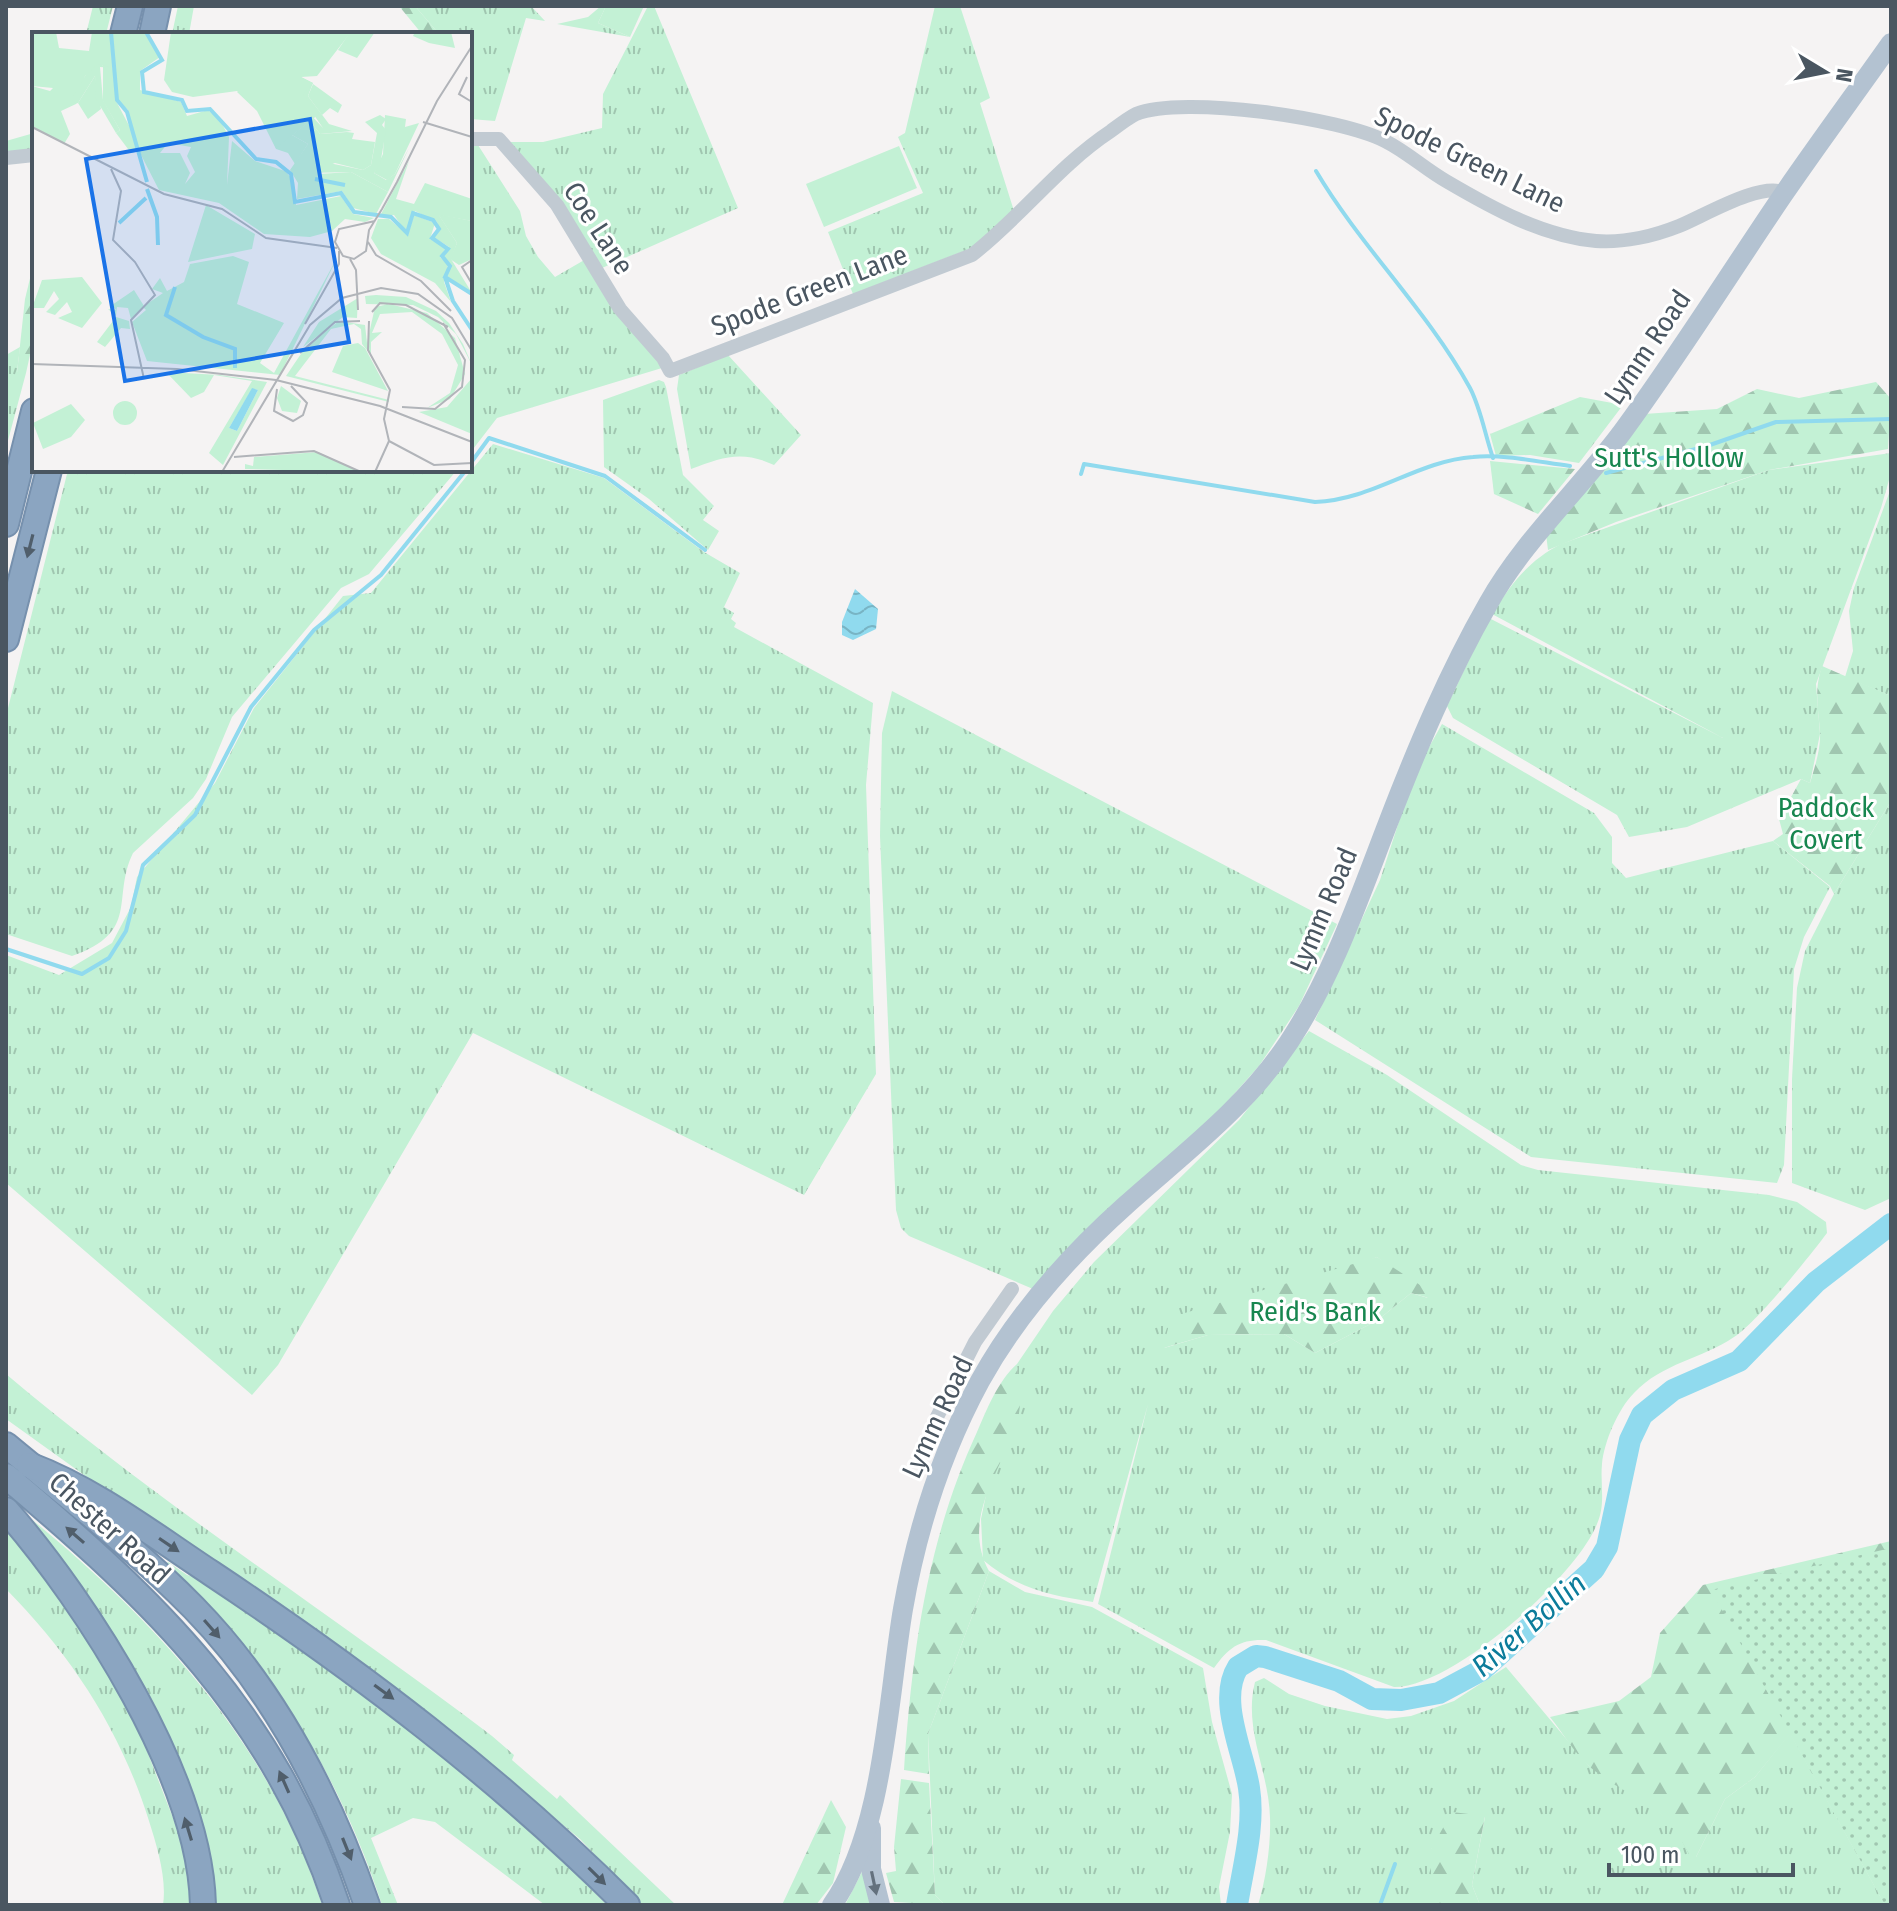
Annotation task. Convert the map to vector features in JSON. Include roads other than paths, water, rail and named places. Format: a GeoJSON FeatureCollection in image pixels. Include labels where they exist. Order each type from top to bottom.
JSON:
{"type":"FeatureCollection","features":[{"type":"Feature","properties":{"kind":"highway"},"geometry":{"type":"LineString","coordinates":[[124,32],[130,6]]}},
{"type":"Feature","properties":{"kind":"highway"},"geometry":{"type":"LineString","coordinates":[[152,32],[158,6]]}},
{"type":"Feature","properties":{"kind":"highway"},"geometry":{"type":"LineString","coordinates":[[6,524],[32,419]]}},
{"type":"Feature","properties":{"kind":"highway"},"geometry":{"type":"LineString","coordinates":[[6,639],[48,472]]}},
{"type":"Feature","properties":{"kind":"highway","name":"Chester Road"},"geometry":{"type":"LineString","coordinates":[[6,1445],[159,1575],[237,1658],[283,1724],[323,1794],[367,1905]]}},
{"type":"Feature","properties":{"kind":"highway"},"geometry":{"type":"LineString","coordinates":[[29,1465],[67,1479],[118,1511],[390,1696],[568,1846],[627,1905]]}},
{"type":"Feature","properties":{"kind":"highway","name":"Chester Road"},"geometry":{"type":"LineString","coordinates":[[6,1476],[109,1564],[172,1627],[221,1683],[277,1767],[322,1861],[337,1905]]}},
{"type":"Feature","properties":{"kind":"highway"},"geometry":{"type":"LineString","coordinates":[[6,1510],[33,1541],[91,1623],[137,1705],[187,1824],[198,1863],[203,1905]]}},
{"type":"Feature","properties":{"kind":"main road","name":"Lymm Road"},"geometry":{"type":"LineString","coordinates":[[832,1905],[847,1881],[872,1804],[919,1534],[944,1458],[983,1376],[1059,1270],[1127,1204],[1212,1130],[1268,1072],[1285,1048],[1335,959],[1406,777],[1454,670],[1493,595],[1623,431],[1891,43]]}},
{"type":"Feature","properties":{"kind":"main road","name":"Lymm Road"},"geometry":{"type":"LineString","coordinates":[[872,1804],[871,1869],[880,1905]]}},
{"type":"Feature","properties":{"kind":"street","name":"Spode Green Lane"},"geometry":{"type":"LineString","coordinates":[[670,371],[972,255],[1001,232],[1073,157],[1136,114],[1184,105],[1258,111],[1376,138],[1539,229],[1578,238],[1600,241],[1649,235],[1677,227],[1760,191],[1775,188],[1785,193]]}},
{"type":"Feature","properties":{"kind":"street","name":"Coe Lane"},"geometry":{"type":"LineString","coordinates":[[472,139],[499,139],[557,205],[620,309],[663,358],[670,371]]}},
{"type":"Feature","properties":{"kind":"street"},"geometry":{"type":"LineString","coordinates":[[6,158],[32,155]]}},
{"type":"Feature","properties":{"kind":"street"},"geometry":{"type":"LineString","coordinates":[[937,1417],[975,1342],[1012,1289]]}},
{"type":"Feature","properties":{"kind":"water"},"geometry":{"type":"Polygon","coordinates":[[[855,589],[878,609],[876,629],[853,640],[842,635],[842,622],[855,589]]]}},
{"type":"Feature","properties":{"kind":"waterway"},"geometry":{"type":"LineString","coordinates":[[1316,171],[1353,226],[1453,359],[1474,396],[1493,458]]}},
{"type":"Feature","properties":{"kind":"waterway"},"geometry":{"type":"LineString","coordinates":[[1606,473],[1707,446],[1776,422],[1891,419]]}},
{"type":"Feature","properties":{"kind":"waterway"},"geometry":{"type":"LineString","coordinates":[[472,461],[489,438],[605,476],[705,550]]}},
{"type":"Feature","properties":{"kind":"waterway"},"geometry":{"type":"LineString","coordinates":[[1081,474],[1084,464],[1315,502],[1356,495],[1433,465],[1473,457],[1509,457],[1570,466]]}},
{"type":"Feature","properties":{"kind":"waterway"},"geometry":{"type":"LineString","coordinates":[[6,949],[82,974],[109,958],[126,931],[143,865],[195,815],[251,707],[314,630],[381,575],[464,472]]}},
{"type":"Feature","properties":{"kind":"waterway","name":"River Bollin"},"geometry":{"type":"LineString","coordinates":[[1237,1905],[1250,1817],[1249,1788],[1231,1711],[1232,1680],[1238,1667],[1256,1656],[1265,1657],[1339,1681],[1372,1699],[1401,1700],[1439,1693],[1482,1670],[1594,1569],[1607,1547],[1630,1440],[1642,1415],[1673,1390],[1739,1361],[1816,1282],[1891,1224]]}},
{"type":"Feature","properties":{"kind":"waterway"},"geometry":{"type":"LineString","coordinates":[[1380,1905],[1395,1864]]}},
{"type":"Feature","properties":{"kind":"park label","name":"Sutt's Hollow"},"geometry":{"type":"Point","coordinates":[1669,457]}},
{"type":"Feature","properties":{"kind":"park label","name":"Paddock Covert"},"geometry":{"type":"Point","coordinates":[1826,823]}},
{"type":"Feature","properties":{"kind":"park label","name":"Reid's Bank"},"geometry":{"type":"Point","coordinates":[1315,1311]}}]}
